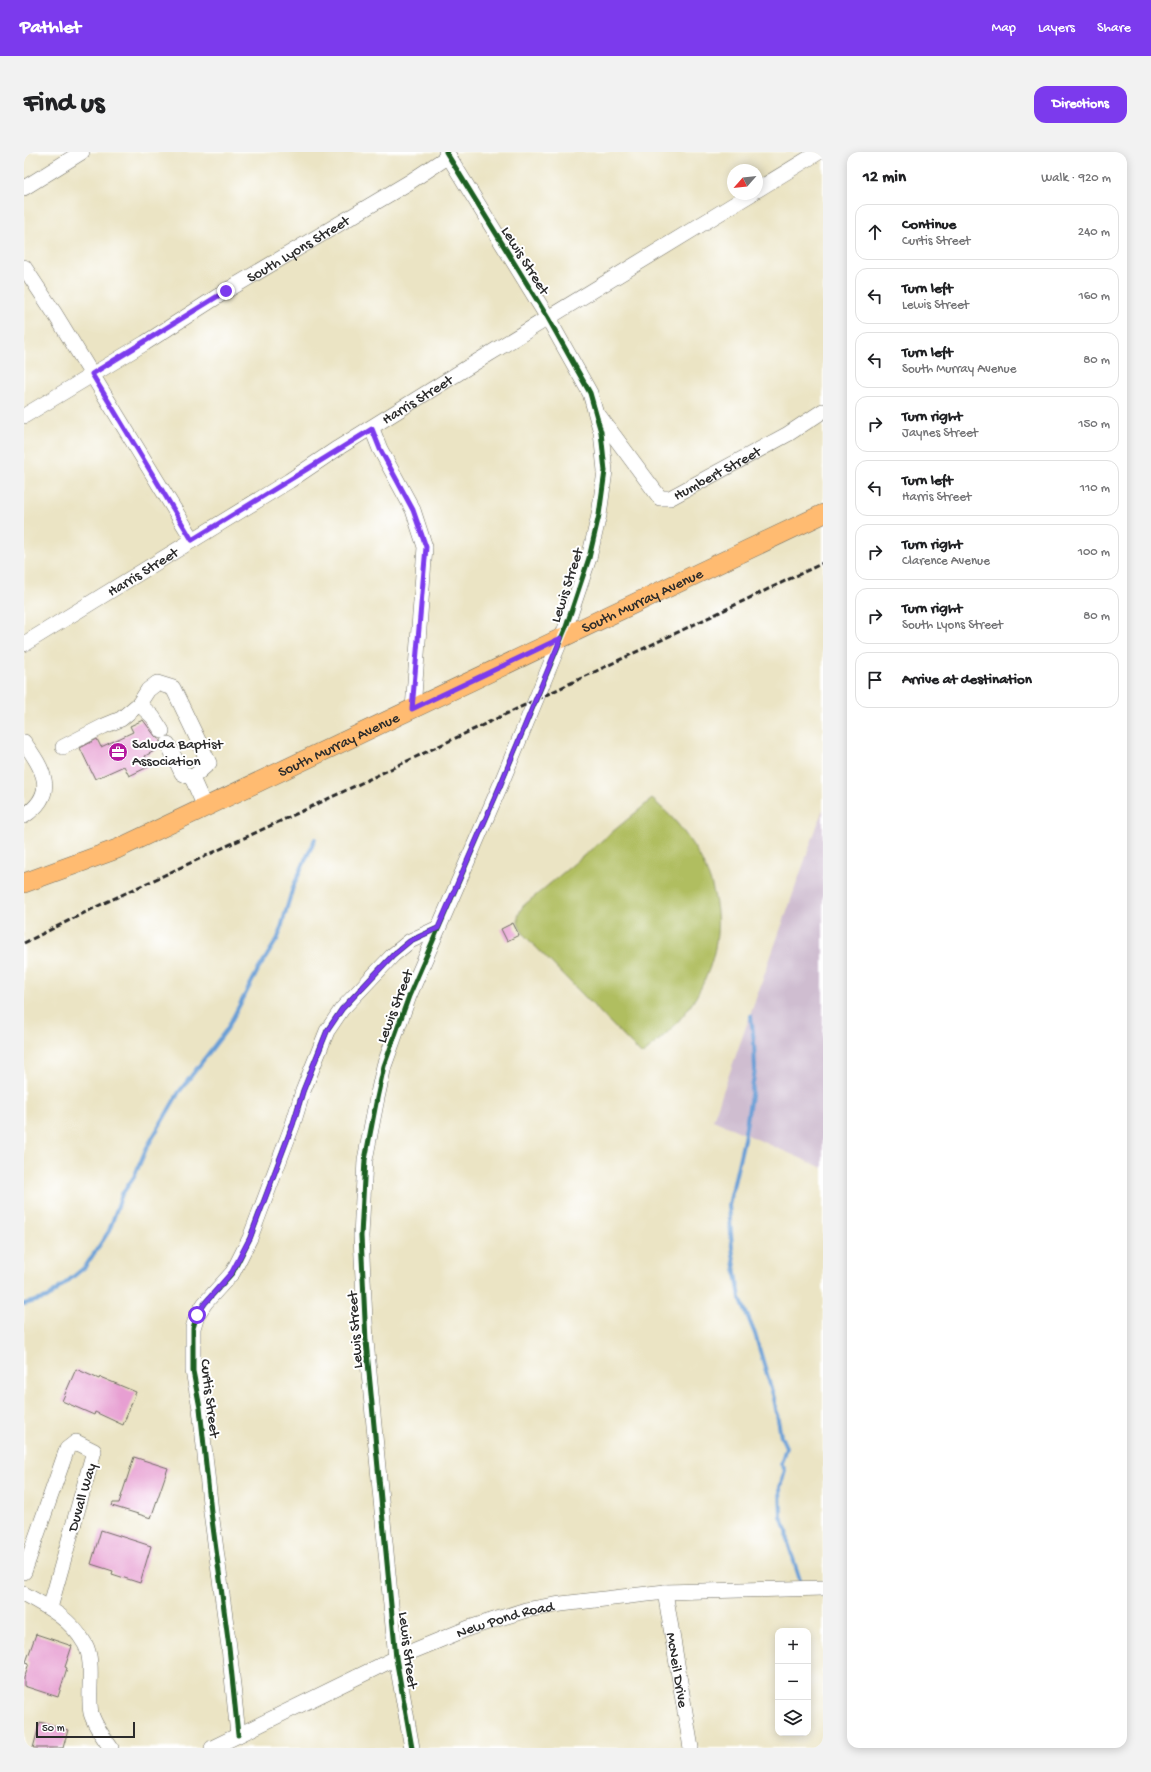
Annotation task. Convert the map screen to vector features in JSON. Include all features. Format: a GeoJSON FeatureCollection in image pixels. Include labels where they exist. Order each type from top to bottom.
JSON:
{"type":"FeatureCollection","features":[{"type":"Feature","properties":{"kind":"main road","name":"South Murray Avenue"},"geometry":{"type":"LineString","coordinates":[[24,883],[116,849],[823,514]]}},
{"type":"Feature","properties":{"kind":"street"},"geometry":{"type":"LineString","coordinates":[[24,188],[82,152]]}},
{"type":"Feature","properties":{"kind":"street"},"geometry":{"type":"LineString","coordinates":[[763,186],[819,152]]}},
{"type":"Feature","properties":{"kind":"street","name":"Lewis Street"},"geometry":{"type":"LineString","coordinates":[[412,1748],[396,1658],[366,1341],[361,1236],[365,1160],[384,1066],[409,996],[500,786],[561,638],[590,558],[599,515],[605,471],[601,432],[590,393],[548,318],[447,154]]}},
{"type":"Feature","properties":{"kind":"street","name":"South Lyons Street"},"geometry":{"type":"LineString","coordinates":[[24,416],[226,291],[408,183],[447,154]]}},
{"type":"Feature","properties":{"kind":"street","name":"Harris Street"},"geometry":{"type":"LineString","coordinates":[[24,644],[740,200]]}},
{"type":"Feature","properties":{"kind":"street"},"geometry":{"type":"LineString","coordinates":[[24,267],[92,374],[192,540]]}},
{"type":"Feature","properties":{"kind":"street","name":"Humbert Street"},"geometry":{"type":"LineString","coordinates":[[596,412],[660,498],[670,498],[788,434],[823,411]]}},
{"type":"Feature","properties":{"kind":"street"},"geometry":{"type":"LineString","coordinates":[[372,429],[380,449],[413,510],[426,547],[412,709]]}},
{"type":"Feature","properties":{"kind":"street"},"geometry":{"type":"LineString","coordinates":[[63,747],[121,719],[139,704],[148,690],[157,683],[173,688],[209,763],[192,778]]}},
{"type":"Feature","properties":{"kind":"street"},"geometry":{"type":"LineString","coordinates":[[139,704],[153,717],[182,773],[192,778],[205,807]]}},
{"type":"Feature","properties":{"kind":"street"},"geometry":{"type":"LineString","coordinates":[[24,742],[43,772],[45,787],[43,798],[24,816]]}},
{"type":"Feature","properties":{"kind":"street","name":"Curtis Street"},"geometry":{"type":"LineString","coordinates":[[238,1735],[229,1647],[211,1512],[200,1408],[193,1371],[193,1328],[197,1315],[205,1303],[232,1272],[250,1238],[293,1124],[303,1091],[327,1031],[342,1009],[393,955],[410,941],[438,928]]}},
{"type":"Feature","properties":{"kind":"street","name":"Duvall Way"},"geometry":{"type":"LineString","coordinates":[[24,1572],[67,1449],[76,1442],[94,1451],[50,1608]]}},
{"type":"Feature","properties":{"kind":"street","name":"New Pond Road"},"geometry":{"type":"LineString","coordinates":[[212,1748],[396,1658],[469,1628],[526,1610],[561,1604],[665,1592],[823,1588]]}},
{"type":"Feature","properties":{"kind":"street","name":"McNeil Drive"},"geometry":{"type":"LineString","coordinates":[[665,1592],[691,1748]]}},
{"type":"Feature","properties":{"kind":"street"},"geometry":{"type":"LineString","coordinates":[[24,1594],[50,1608],[71,1624],[86,1645],[90,1666],[91,1713],[101,1734],[111,1748]]}},
{"type":"Feature","properties":{"kind":"shaded area"},"geometry":{"type":"Polygon","coordinates":[[[823,809],[823,1168],[713,1120],[823,809]]]}},
{"type":"Feature","properties":{"kind":"green space"},"geometry":{"type":"Polygon","coordinates":[[[652,799],[676,822],[691,843],[703,864],[712,885],[716,906],[717,928],[714,951],[707,974],[696,997],[678,1021],[642,1055],[526,937],[519,926],[518,918],[520,910],[523,906],[652,799]]]}},
{"type":"Feature","properties":{"kind":"building","name":"Saluda Baptist Association"},"geometry":{"type":"Polygon","coordinates":[[[143,720],[155,736],[160,740],[160,748],[145,756],[150,766],[129,776],[124,766],[95,779],[80,748],[97,739],[101,747],[133,732],[130,726],[143,720]]]}},
{"type":"Feature","properties":{"kind":"building"},"geometry":{"type":"Polygon","coordinates":[[[513,923],[519,935],[507,941],[501,929],[513,923]]]}},
{"type":"Feature","properties":{"kind":"building"},"geometry":{"type":"Polygon","coordinates":[[[76,1369],[136,1392],[123,1425],[95,1412],[94,1415],[62,1401],[76,1369]]]}},
{"type":"Feature","properties":{"kind":"building"},"geometry":{"type":"Polygon","coordinates":[[[134,1457],[168,1468],[151,1518],[112,1506],[113,1503],[119,1503],[134,1457]]]}},
{"type":"Feature","properties":{"kind":"building"},"geometry":{"type":"Polygon","coordinates":[[[101,1530],[151,1546],[140,1583],[112,1574],[113,1571],[91,1564],[101,1530]]]}},
{"type":"Feature","properties":{"kind":"building"},"geometry":{"type":"Polygon","coordinates":[[[36,1634],[72,1646],[58,1697],[24,1686],[24,1678],[29,1663],[26,1662],[36,1634]]]}},
{"type":"Feature","properties":{"kind":"building"},"geometry":{"type":"Polygon","coordinates":[[[40,1722],[68,1730],[63,1748],[33,1748],[40,1722]]]}},
{"type":"Feature","properties":{"kind":"waterway"},"geometry":{"type":"LineString","coordinates":[[24,1304],[47,1298],[85,1267],[109,1231],[122,1194],[134,1177],[146,1149],[179,1092],[227,1029],[258,970],[278,938],[293,887],[315,839]]}},
{"type":"Feature","properties":{"kind":"waterway"},"geometry":{"type":"LineString","coordinates":[[751,1016],[755,1070],[744,1139],[729,1205],[732,1248],[740,1298],[755,1334],[774,1398],[781,1436],[786,1447],[781,1463],[785,1470],[780,1487],[781,1517],[787,1530],[788,1543],[800,1580]]}},
{"type":"Feature","properties":{"kind":"railway"},"geometry":{"type":"LineString","coordinates":[[24,943],[100,905],[315,805],[823,563]]}},
{"type":"Feature","properties":{"kind":"cycle path"},"geometry":{"type":"LineString","coordinates":[[412,1748],[396,1658],[366,1341],[361,1236],[365,1160],[384,1066],[409,996],[500,786],[566,627],[589,558],[599,515],[605,471],[601,432],[590,393],[548,318],[446,152]]}},
{"type":"Feature","properties":{"kind":"cycle path"},"geometry":{"type":"LineString","coordinates":[[238,1735],[229,1647],[211,1512],[200,1408],[193,1371],[193,1328],[197,1315],[205,1303],[233,1272],[250,1238],[293,1124],[303,1091],[327,1031],[342,1009],[393,955],[410,941],[438,928]]}},
{"type":"Feature","properties":{"kind":"place","name":"Saluda Baptist Association"},"geometry":{"type":"Point","coordinates":[118,752]}},
{"type":"Feature","properties":{"kind":"route"},"geometry":{"type":"LineString","coordinates":[[197,1315],[205,1303],[232,1272],[250,1238],[293,1124],[303,1091],[327,1031],[342,1009],[393,955],[410,941],[438,928],[500,786],[561,638],[412,709],[419,644],[426,547],[413,510],[380,449],[372,429],[338,448],[289,481],[192,540],[92,374],[145,343],[226,291]]}}]}
